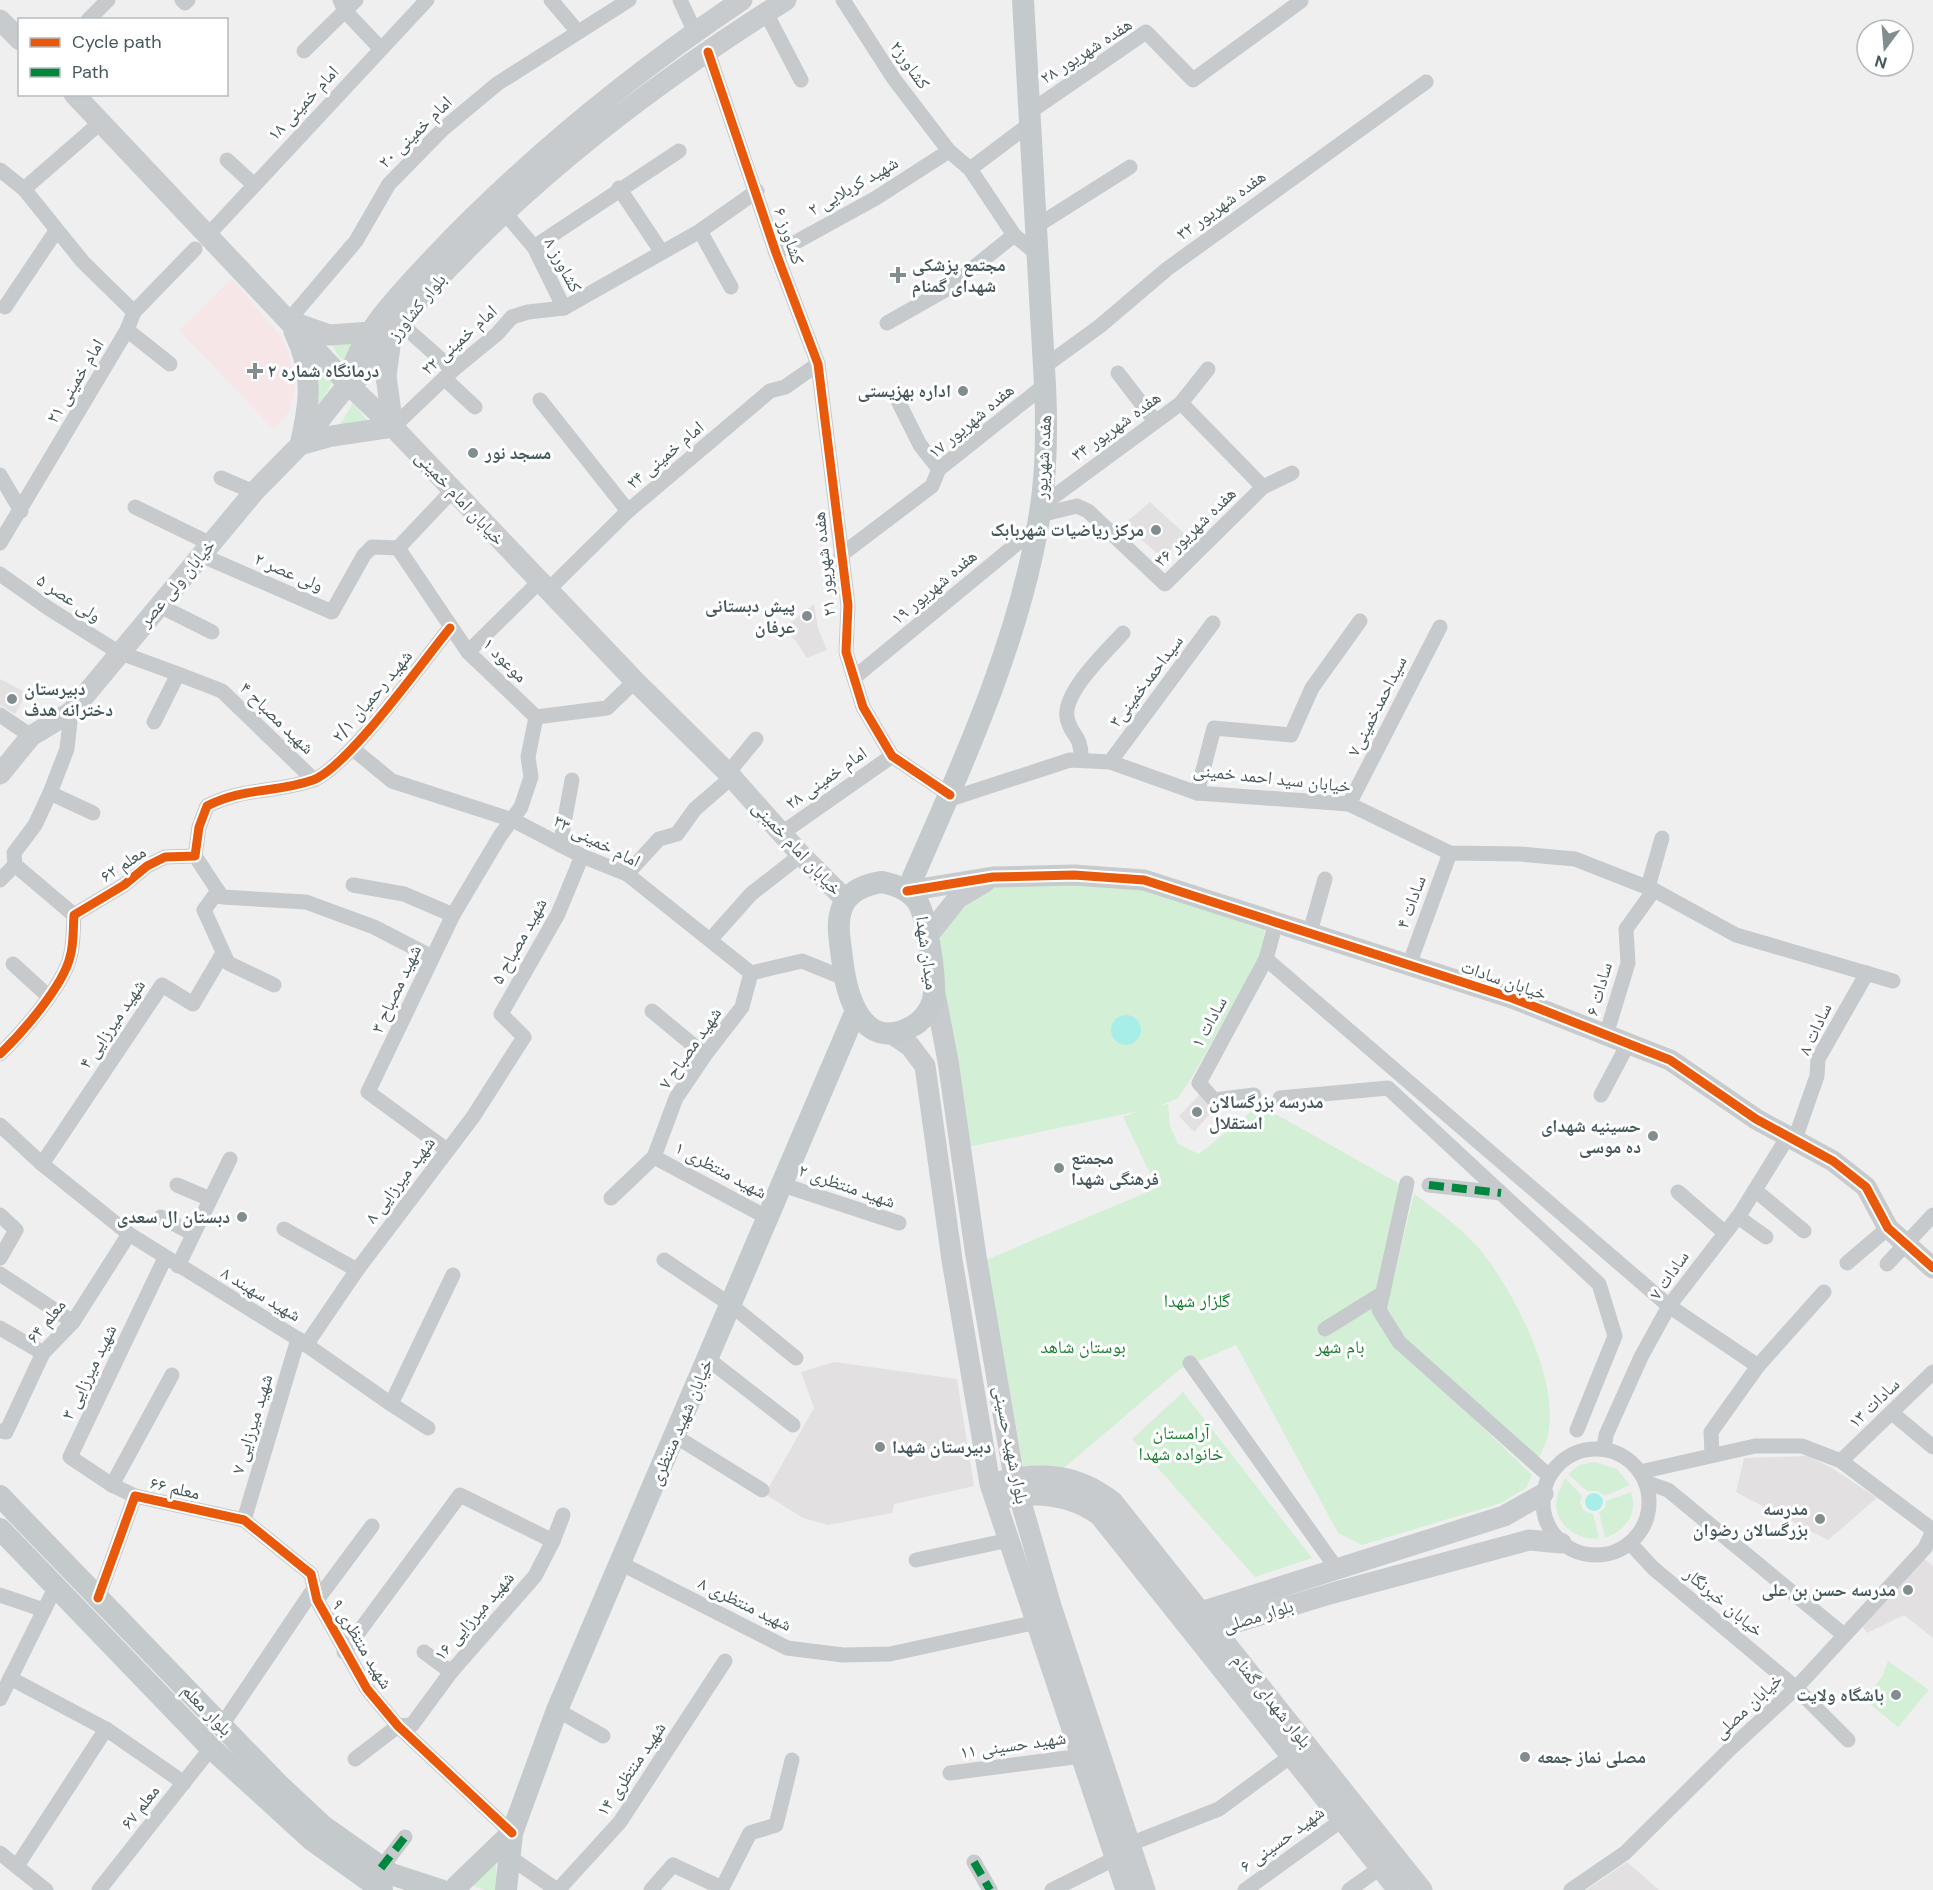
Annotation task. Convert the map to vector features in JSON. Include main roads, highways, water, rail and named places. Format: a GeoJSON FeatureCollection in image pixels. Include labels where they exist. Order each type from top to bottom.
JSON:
{"type":"FeatureCollection","features":[{"type":"Feature","properties":{"kind":"main road","name":"بلوار کشاورز"},"geometry":{"type":"LineString","coordinates":[[348,384],[362,375],[387,329],[462,228],[534,158],[611,94],[742,0]]}},
{"type":"Feature","properties":{"kind":"main road","name":"بلوار کشاورز"},"geometry":{"type":"LineString","coordinates":[[387,329],[504,212],[624,112],[786,0]]}},
{"type":"Feature","properties":{"kind":"main road","name":"هفده شهریور"},"geometry":{"type":"LineString","coordinates":[[907,891],[949,797],[994,683],[1025,582],[1039,516],[1046,433],[1045,376],[1036,253],[1031,117],[1023,0]]}},
{"type":"Feature","properties":{"kind":"main road"},"geometry":{"type":"LineString","coordinates":[[0,20],[18,38]]}},
{"type":"Feature","properties":{"kind":"main road","name":"خیابان امام خمینی"},"geometry":{"type":"LineString","coordinates":[[76,96],[101,122],[201,242],[289,320],[635,681],[730,775],[801,855],[846,900]]}},
{"type":"Feature","properties":{"kind":"main road"},"geometry":{"type":"LineString","coordinates":[[289,320],[329,335],[387,329],[386,376],[393,427],[332,436],[300,445],[306,419],[309,371],[289,320]]}},
{"type":"Feature","properties":{"kind":"main road","name":"خیابان ولی عصر"},"geometry":{"type":"LineString","coordinates":[[0,774],[31,736],[71,712],[118,652],[160,606],[254,492],[300,445],[348,384]]}},
{"type":"Feature","properties":{"kind":"main road","name":"خیابان سادات"},"geometry":{"type":"LineString","coordinates":[[907,891],[993,877],[1074,874],[1144,880],[1512,999],[1670,1060],[1746,1113],[1833,1161],[1866,1188],[1888,1228],[1933,1268]]}},
{"type":"Feature","properties":{"kind":"main road"},"geometry":{"type":"LineString","coordinates":[[926,938],[958,898],[993,877]]}},
{"type":"Feature","properties":{"kind":"main road"},"geometry":{"type":"LineString","coordinates":[[907,891],[882,882],[856,891],[846,900],[840,912],[838,926],[844,978],[855,1013],[871,1027],[891,1033],[910,1046],[925,1066],[936,1059],[948,1061]]}},
{"type":"Feature","properties":{"kind":"main road","name":"میدان شهدا"},"geometry":{"type":"LineString","coordinates":[[891,1033],[904,1030],[922,1019],[933,1001],[934,987],[923,913],[917,901],[907,891]]}},
{"type":"Feature","properties":{"kind":"main road","name":"بلوار شهید حسینی"},"geometry":{"type":"LineString","coordinates":[[934,987],[948,1061],[976,1256],[1017,1487],[1123,1851],[1126,1890]]}},
{"type":"Feature","properties":{"kind":"main road","name":"خیابان شهید منتظری"},"geometry":{"type":"LineString","coordinates":[[506,1890],[512,1833],[557,1710],[855,1013]]}},
{"type":"Feature","properties":{"kind":"main road","name":"بلوار شهید حسینی"},"geometry":{"type":"LineString","coordinates":[[925,1066],[952,1260],[993,1492],[1082,1756],[1123,1851],[1145,1890]]}},
{"type":"Feature","properties":{"kind":"main road","name":"بلوار مصلی"},"geometry":{"type":"LineString","coordinates":[[1193,1618],[1504,1516],[1546,1485]]}},
{"type":"Feature","properties":{"kind":"main road","name":"بلوار شهدای گمنام"},"geometry":{"type":"LineString","coordinates":[[993,1492],[1017,1487],[1071,1498],[1100,1516],[1193,1618],[1291,1756],[1398,1890]]}},
{"type":"Feature","properties":{"kind":"main road","name":"بلوار معلم"},"geometry":{"type":"LineString","coordinates":[[0,1496],[222,1725],[323,1826],[382,1879]]}},
{"type":"Feature","properties":{"kind":"main road","name":"بلوار معلم"},"geometry":{"type":"LineString","coordinates":[[0,1529],[211,1748],[312,1840],[382,1879]]}},
{"type":"Feature","properties":{"kind":"main road","name":"بلوار مصلی"},"geometry":{"type":"LineString","coordinates":[[1193,1618],[1214,1629],[1333,1593],[1529,1540],[1561,1543]]}},
{"type":"Feature","properties":{"kind":"main road","name":"بلوار شهدای گمنام"},"geometry":{"type":"LineString","coordinates":[[1214,1629],[1422,1890]]}},
{"type":"Feature","properties":{"kind":"main road"},"geometry":{"type":"LineString","coordinates":[[448,1889],[512,1833]]}},
{"type":"Feature","properties":{"kind":"main road","name":"بلوار معلم"},"geometry":{"type":"LineString","coordinates":[[382,1879],[391,1874],[448,1889],[482,1890]]}},
{"type":"Feature","properties":{"kind":"water"},"geometry":{"type":"Polygon","coordinates":[[[1126,1015],[1137,1019],[1141,1030],[1137,1041],[1126,1045],[1115,1041],[1111,1030],[1115,1019],[1126,1015]]]}},
{"type":"Feature","properties":{"kind":"water"},"geometry":{"type":"Polygon","coordinates":[[[1590,1493],[1598,1493],[1603,1498],[1601,1509],[1590,1511],[1585,1506],[1585,1498],[1590,1493]]]}},
{"type":"Feature","properties":{"kind":"place","name":"مجتمع پزشکی شهدای گمنام"},"geometry":{"type":"Point","coordinates":[898,275]}},
{"type":"Feature","properties":{"kind":"place","name":"درمانگاه شماره ۲"},"geometry":{"type":"Point","coordinates":[255,371]}},
{"type":"Feature","properties":{"kind":"place","name":"اداره بهزیستی"},"geometry":{"type":"Point","coordinates":[963,391]}},
{"type":"Feature","properties":{"kind":"place","name":"مسجد نور"},"geometry":{"type":"Point","coordinates":[473,453]}},
{"type":"Feature","properties":{"kind":"place","name":"مرکز ریاضیات شهربابک"},"geometry":{"type":"Point","coordinates":[1156,530]}},
{"type":"Feature","properties":{"kind":"place","name":"پیش دبستانی عرفان"},"geometry":{"type":"Point","coordinates":[807,616]}},
{"type":"Feature","properties":{"kind":"place","name":"دبیرستان دخترانه هدف"},"geometry":{"type":"Point","coordinates":[12,699]}},
{"type":"Feature","properties":{"kind":"place","name":"مدرسه بزرگسالان استقلال"},"geometry":{"type":"Point","coordinates":[1197,1112]}},
{"type":"Feature","properties":{"kind":"place","name":"حسینیه شهدای ده موسی"},"geometry":{"type":"Point","coordinates":[1653,1136]}},
{"type":"Feature","properties":{"kind":"place","name":"مجمتع فرهنگی شهدا"},"geometry":{"type":"Point","coordinates":[1059,1168]}},
{"type":"Feature","properties":{"kind":"place","name":"دبستان ال سعدی"},"geometry":{"type":"Point","coordinates":[242,1217]}},
{"type":"Feature","properties":{"kind":"place","name":"دبیرستان شهدا"},"geometry":{"type":"Point","coordinates":[880,1447]}},
{"type":"Feature","properties":{"kind":"place","name":"مدرسه بزرگسالان رضوان"},"geometry":{"type":"Point","coordinates":[1820,1519]}},
{"type":"Feature","properties":{"kind":"place","name":"مدرسه حسن بن علی"},"geometry":{"type":"Point","coordinates":[1908,1590]}},
{"type":"Feature","properties":{"kind":"place","name":"باشگاه ولایت"},"geometry":{"type":"Point","coordinates":[1896,1695]}},
{"type":"Feature","properties":{"kind":"place","name":"مصلی نماز جمعه"},"geometry":{"type":"Point","coordinates":[1525,1757]}},
{"type":"Feature","properties":{"kind":"park label","name":"گلزار شهدا"},"geometry":{"type":"Point","coordinates":[1197,1301]}},
{"type":"Feature","properties":{"kind":"park label","name":"بوستان شاهد"},"geometry":{"type":"Point","coordinates":[1083,1347]}},
{"type":"Feature","properties":{"kind":"park label","name":"بام شهر"},"geometry":{"type":"Point","coordinates":[1340,1347]}},
{"type":"Feature","properties":{"kind":"park label","name":"آرامستان خانواده شهدا"},"geometry":{"type":"Point","coordinates":[1181,1443]}}]}
